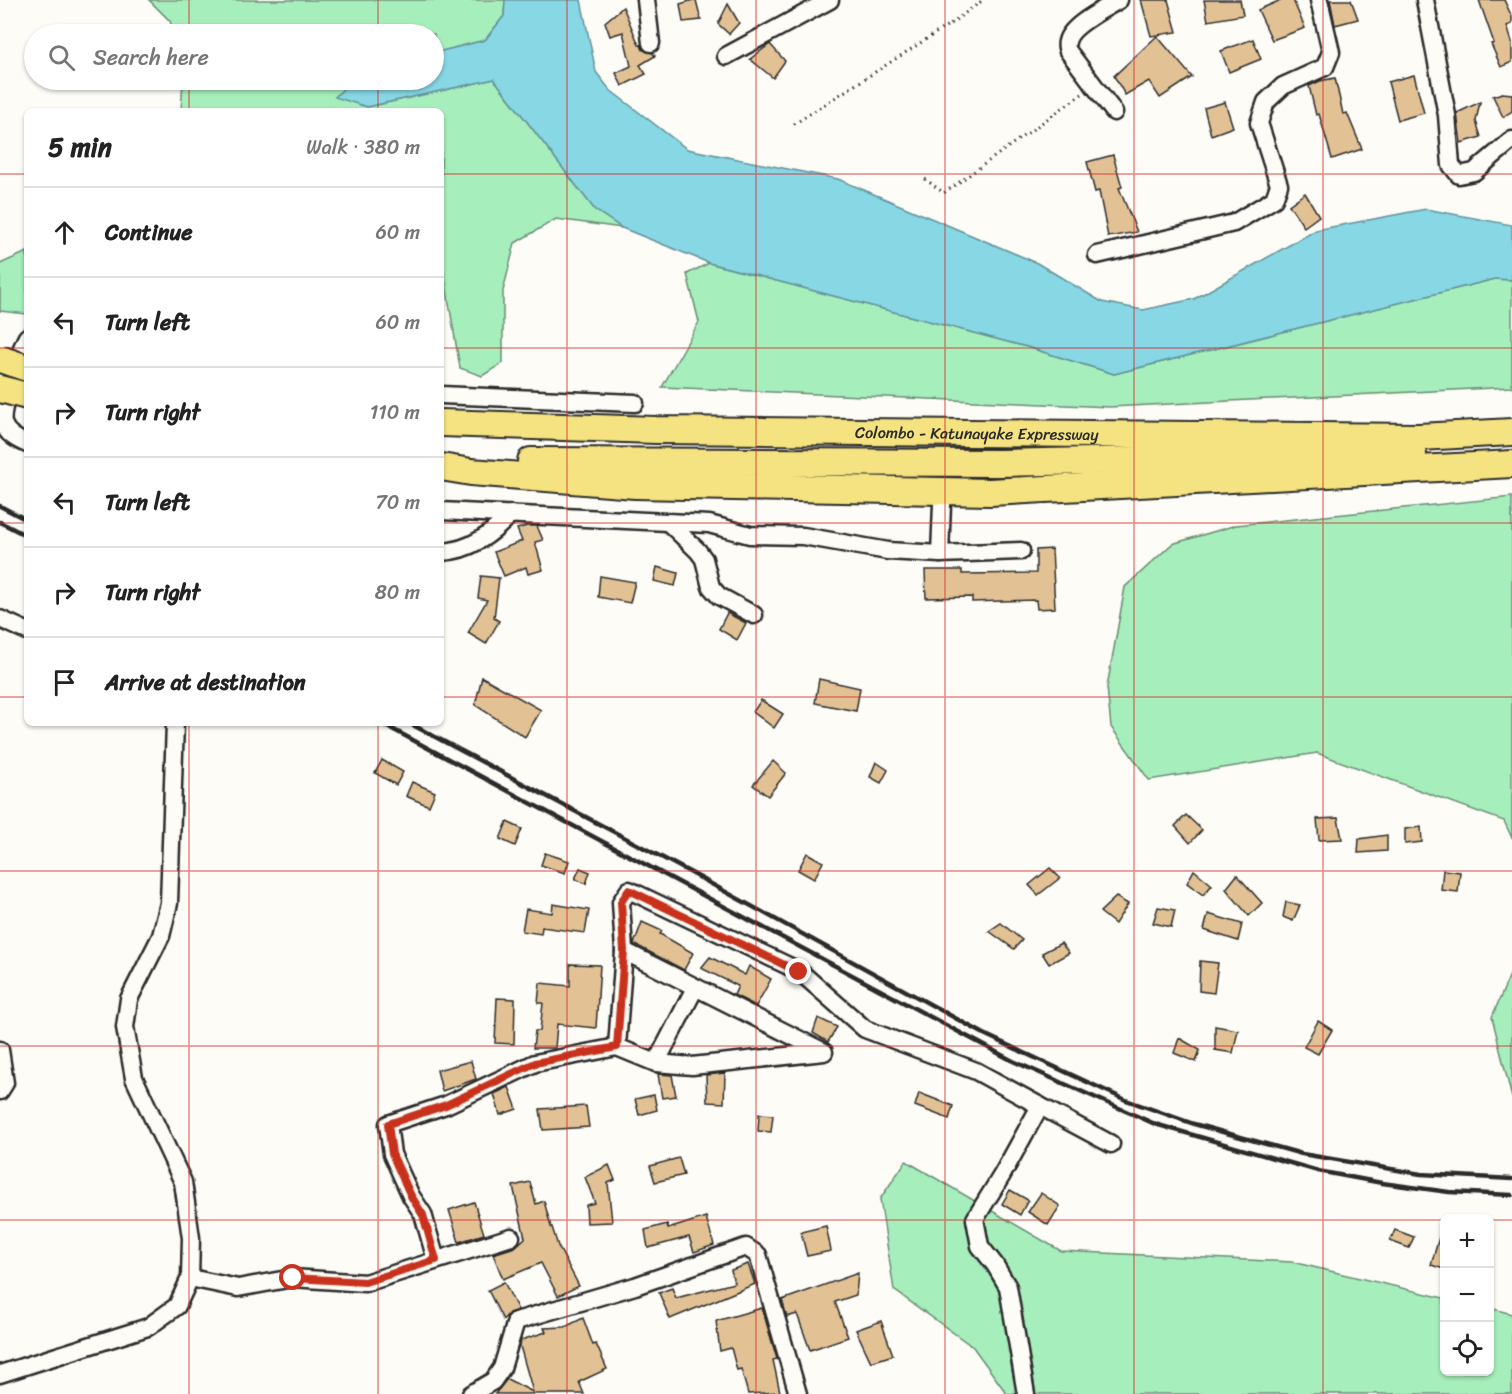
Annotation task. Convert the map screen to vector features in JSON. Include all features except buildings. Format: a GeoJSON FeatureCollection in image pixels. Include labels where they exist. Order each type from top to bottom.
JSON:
{"type":"FeatureCollection","features":[{"type":"Feature","properties":{"kind":"highway"},"geometry":{"type":"LineString","coordinates":[[0,359],[24,367]]}},
{"type":"Feature","properties":{"kind":"highway"},"geometry":{"type":"LineString","coordinates":[[0,389],[24,395]]}},
{"type":"Feature","properties":{"kind":"highway","name":"Colombo - Katunayake Expressway"},"geometry":{"type":"LineString","coordinates":[[444,423],[656,430],[1384,437],[1512,432]]}},
{"type":"Feature","properties":{"kind":"highway","name":"Colombo - Katunayake Expressway"},"geometry":{"type":"LineString","coordinates":[[444,458],[519,461],[1000,464],[1512,452]]}},
{"type":"Feature","properties":{"kind":"highway"},"geometry":{"type":"LineString","coordinates":[[444,458],[555,469],[989,477],[1512,458]]}},
{"type":"Feature","properties":{"kind":"highway"},"geometry":{"type":"LineString","coordinates":[[511,475],[634,494],[775,503],[942,504],[1302,490],[1512,464]]}},
{"type":"Feature","properties":{"kind":"highway"},"geometry":{"type":"LineString","coordinates":[[444,468],[471,472],[635,484],[990,492],[1478,468]]}},
{"type":"Feature","properties":{"kind":"street"},"geometry":{"type":"LineString","coordinates":[[645,0],[651,43]]}},
{"type":"Feature","properties":{"kind":"street"},"geometry":{"type":"LineString","coordinates":[[1114,112],[1068,51],[1066,42],[1078,26],[1119,0]]}},
{"type":"Feature","properties":{"kind":"street"},"geometry":{"type":"LineString","coordinates":[[1096,255],[1234,223],[1274,200],[1279,184],[1259,123],[1266,102],[1283,86],[1325,67],[1331,52],[1318,0]]}},
{"type":"Feature","properties":{"kind":"street"},"geometry":{"type":"LineString","coordinates":[[1425,0],[1447,115],[1451,165],[1459,175],[1474,172],[1512,140]]}},
{"type":"Feature","properties":{"kind":"street"},"geometry":{"type":"LineString","coordinates":[[726,56],[826,1]]}},
{"type":"Feature","properties":{"kind":"street"},"geometry":{"type":"LineString","coordinates":[[24,344],[4,410],[3,423],[11,436],[24,442]]}},
{"type":"Feature","properties":{"kind":"street"},"geometry":{"type":"LineString","coordinates":[[444,395],[635,403]]}},
{"type":"Feature","properties":{"kind":"street"},"geometry":{"type":"LineString","coordinates":[[940,554],[942,504]]}},
{"type":"Feature","properties":{"kind":"street"},"geometry":{"type":"LineString","coordinates":[[444,511],[709,524],[750,535],[803,536],[888,551],[940,554],[1022,551]]}},
{"type":"Feature","properties":{"kind":"street"},"geometry":{"type":"LineString","coordinates":[[444,552],[452,552],[477,543],[497,530],[512,514]]}},
{"type":"Feature","properties":{"kind":"street"},"geometry":{"type":"LineString","coordinates":[[669,523],[698,550],[704,559],[711,587],[719,596],[754,615]]}},
{"type":"Feature","properties":{"kind":"street"},"geometry":{"type":"LineString","coordinates":[[0,619],[24,630]]}},
{"type":"Feature","properties":{"kind":"street"},"geometry":{"type":"LineString","coordinates":[[0,1374],[148,1327],[177,1306],[190,1278],[191,1238],[183,1182],[134,1078],[125,1027],[129,999],[161,936],[170,903],[175,726]]}},
{"type":"Feature","properties":{"kind":"street"},"geometry":{"type":"LineString","coordinates":[[617,1047],[624,951],[621,902],[629,890],[799,972],[865,1029],[976,1071],[1111,1144]]}},
{"type":"Feature","properties":{"kind":"street"},"geometry":{"type":"LineString","coordinates":[[436,1260],[423,1215],[411,1196],[392,1154],[388,1124],[446,1105],[535,1063],[617,1047],[656,1063],[692,1066],[824,1052],[624,951]]}},
{"type":"Feature","properties":{"kind":"street"},"geometry":{"type":"LineString","coordinates":[[656,1063],[695,988]]}},
{"type":"Feature","properties":{"kind":"street"},"geometry":{"type":"LineString","coordinates":[[0,1050],[5,1083],[0,1091]]}},
{"type":"Feature","properties":{"kind":"street"},"geometry":{"type":"LineString","coordinates":[[1026,1394],[1008,1287],[980,1246],[975,1218],[1040,1106]]}},
{"type":"Feature","properties":{"kind":"street"},"geometry":{"type":"LineString","coordinates":[[190,1278],[238,1288],[293,1278],[365,1282],[511,1237]]}},
{"type":"Feature","properties":{"kind":"street"},"geometry":{"type":"LineString","coordinates":[[471,1394],[493,1381],[502,1368],[516,1321],[635,1286],[746,1247],[759,1255],[798,1394]]}},
{"type":"Feature","properties":{"kind":"path"},"geometry":{"type":"LineString","coordinates":[[794,124],[950,24],[982,0]]}},
{"type":"Feature","properties":{"kind":"path"},"geometry":{"type":"LineString","coordinates":[[925,179],[944,193],[1094,86]]}},
{"type":"Feature","properties":{"kind":"green space"},"geometry":{"type":"Polygon","coordinates":[[[149,0],[505,0],[504,16],[485,40],[444,50],[444,24],[171,24],[149,0]]]}},
{"type":"Feature","properties":{"kind":"green space"},"geometry":{"type":"Polygon","coordinates":[[[494,79],[595,210],[622,228],[556,219],[515,243],[503,291],[503,363],[482,376],[460,368],[444,274],[444,108],[181,108],[182,90],[343,90],[336,97],[368,107],[494,79]]]}},
{"type":"Feature","properties":{"kind":"green space"},"geometry":{"type":"Polygon","coordinates":[[[24,253],[24,314],[0,311],[0,264],[24,253]]]}},
{"type":"Feature","properties":{"kind":"green space"},"geometry":{"type":"Polygon","coordinates":[[[709,263],[1027,347],[1114,374],[1495,279],[1512,280],[1512,387],[1110,407],[662,387],[699,322],[687,274],[709,263]]]}},
{"type":"Feature","properties":{"kind":"green space"},"geometry":{"type":"Polygon","coordinates":[[[1512,497],[1512,838],[1504,821],[1317,753],[1149,780],[1111,727],[1107,687],[1125,587],[1172,544],[1236,525],[1512,497]]]}},
{"type":"Feature","properties":{"kind":"green space"},"geometry":{"type":"Polygon","coordinates":[[[1512,970],[1512,1098],[1492,1017],[1512,970]]]}},
{"type":"Feature","properties":{"kind":"green space"},"geometry":{"type":"Polygon","coordinates":[[[906,1161],[1061,1251],[1292,1262],[1440,1297],[1440,1376],[1494,1376],[1494,1309],[1512,1314],[1512,1394],[1007,1394],[973,1347],[894,1290],[880,1199],[906,1161]]]}},
{"type":"Feature","properties":{"kind":"water"},"geometry":{"type":"Polygon","coordinates":[[[505,0],[581,0],[596,72],[610,90],[687,149],[838,179],[1037,263],[1102,302],[1143,310],[1194,299],[1316,230],[1426,209],[1512,225],[1512,280],[1495,279],[1114,374],[1027,347],[709,263],[622,228],[595,210],[494,79],[367,107],[335,97],[342,90],[444,90],[444,50],[485,40],[504,16],[505,0]]]}},
{"type":"Feature","properties":{"kind":"railway"},"geometry":{"type":"LineString","coordinates":[[0,506],[24,518]]}},
{"type":"Feature","properties":{"kind":"railway"},"geometry":{"type":"LineString","coordinates":[[0,522],[24,534]]}},
{"type":"Feature","properties":{"kind":"railway"},"geometry":{"type":"LineString","coordinates":[[387,726],[1013,1061],[1155,1124],[1318,1171],[1449,1192],[1512,1195]]}},
{"type":"Feature","properties":{"kind":"railway"},"geometry":{"type":"LineString","coordinates":[[415,726],[695,875],[986,1035],[1126,1100],[1194,1124],[1302,1154],[1421,1174],[1512,1179]]}},
{"type":"Feature","properties":{"kind":"route"},"geometry":{"type":"LineString","coordinates":[[293,1278],[365,1282],[436,1260],[423,1215],[411,1196],[392,1154],[388,1124],[446,1105],[535,1063],[617,1047],[624,951],[621,902],[629,890],[799,972]]}}]}
